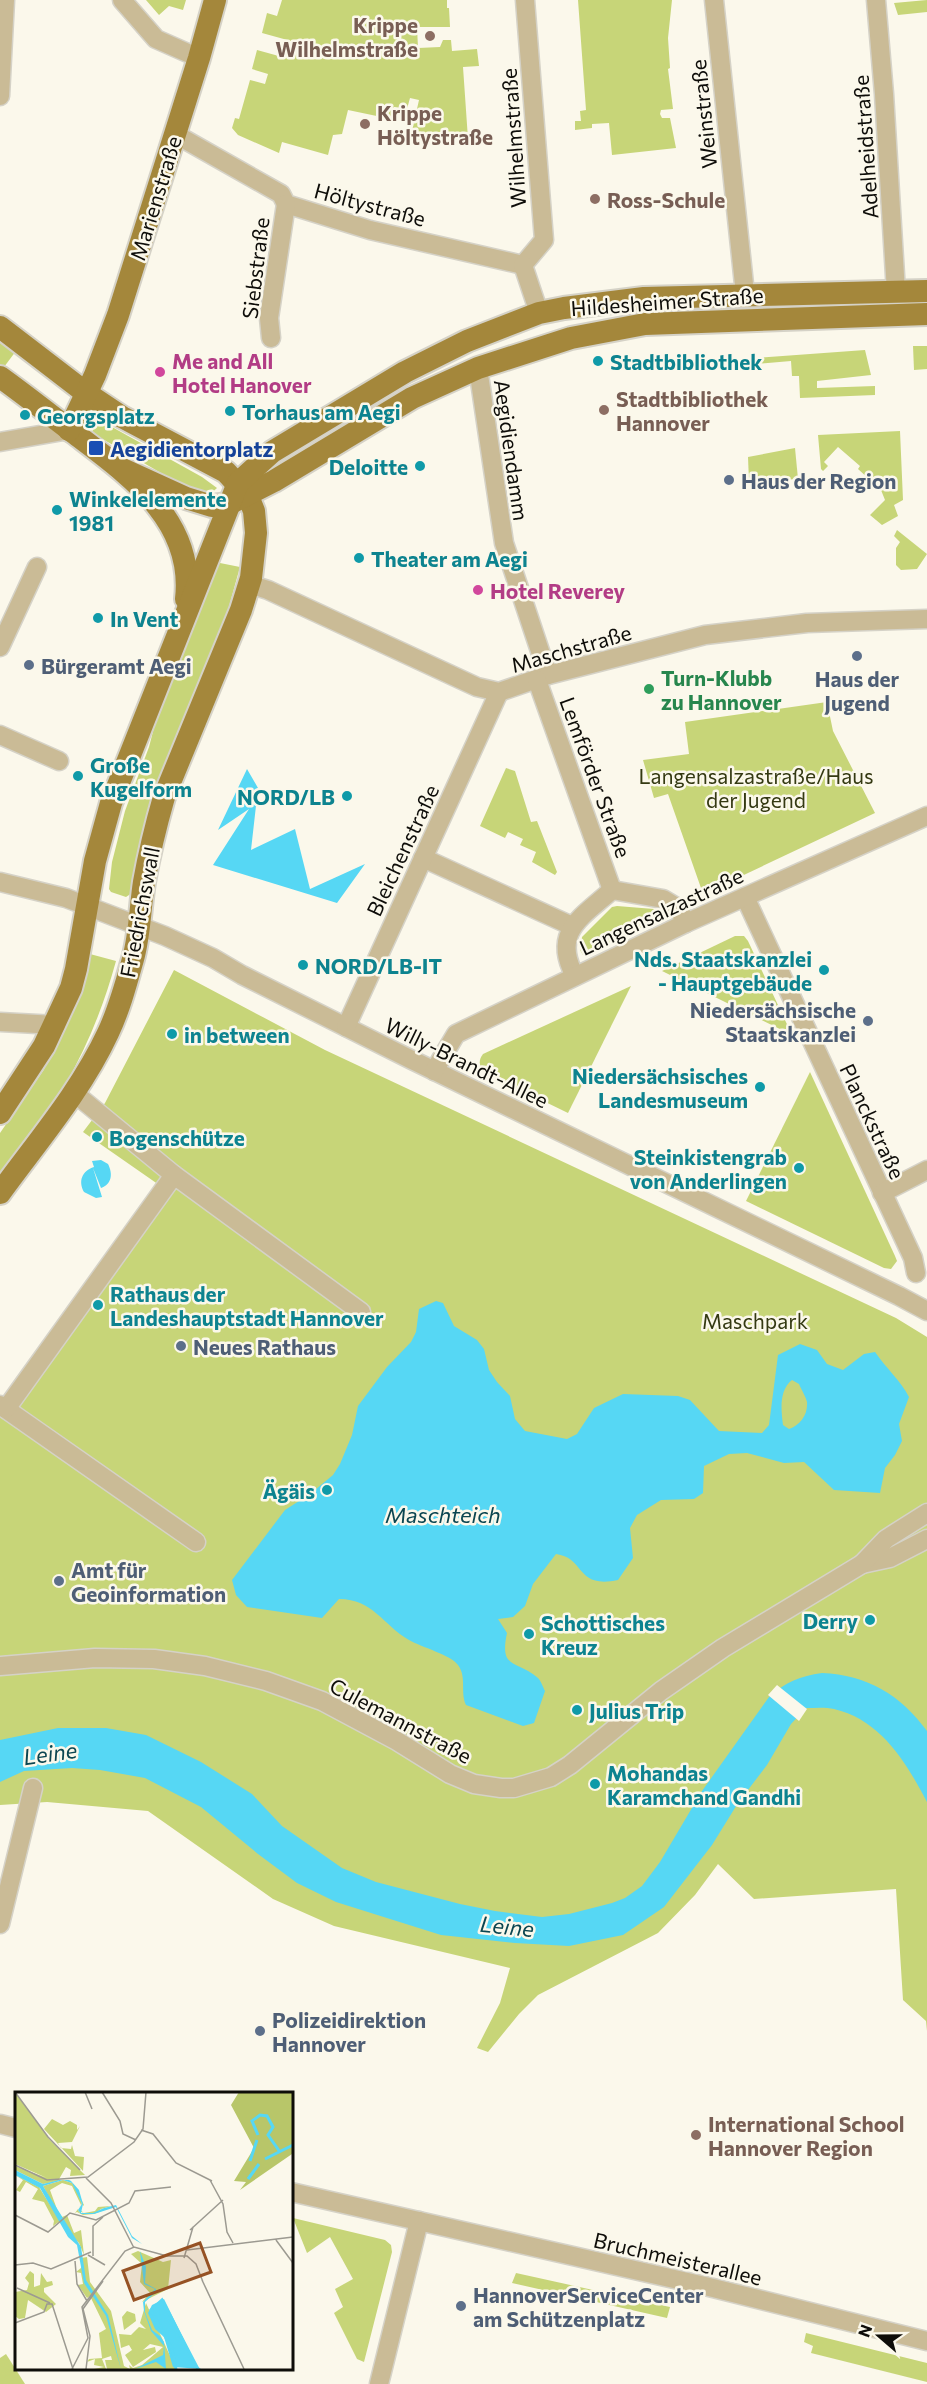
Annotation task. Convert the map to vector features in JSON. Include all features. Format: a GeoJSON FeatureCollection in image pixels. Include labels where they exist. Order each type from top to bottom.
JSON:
{"type":"FeatureCollection","features":[{"type":"Feature","properties":{"kind":"main road","name":"Marienstraße"},"geometry":{"type":"LineString","coordinates":[[86,393],[118,315],[215,0]]}},
{"type":"Feature","properties":{"kind":"main road","name":"Hildesheimer Straße"},"geometry":{"type":"LineString","coordinates":[[239,494],[272,452],[405,372],[467,341],[539,313],[644,298],[927,291]]}},
{"type":"Feature","properties":{"kind":"main road","name":"Hildesheimer Straße"},"geometry":{"type":"LineString","coordinates":[[239,494],[412,398],[478,368],[571,338],[645,324],[927,314]]}},
{"type":"Feature","properties":{"kind":"main road"},"geometry":{"type":"LineString","coordinates":[[0,327],[86,393],[122,417],[226,472],[239,494],[254,512],[256,533],[249,584]]}},
{"type":"Feature","properties":{"kind":"main road"},"geometry":{"type":"LineString","coordinates":[[0,377],[118,467],[148,495],[166,517],[180,544],[186,565],[184,615]]}},
{"type":"Feature","properties":{"kind":"main road"},"geometry":{"type":"LineString","coordinates":[[69,430],[86,393]]}},
{"type":"Feature","properties":{"kind":"main road"},"geometry":{"type":"LineString","coordinates":[[118,467],[186,498],[212,506],[239,494]]}},
{"type":"Feature","properties":{"kind":"main road"},"geometry":{"type":"LineString","coordinates":[[0,1113],[32,1067],[56,1025],[76,969],[95,861],[111,803],[184,615],[239,494]]}},
{"type":"Feature","properties":{"kind":"main road","name":"Friedrichswall"},"geometry":{"type":"LineString","coordinates":[[0,1193],[73,1092],[98,1052],[116,1013],[133,960],[144,883],[164,797],[241,610],[249,584]]}},
{"type":"Feature","properties":{"kind":"street"},"geometry":{"type":"LineString","coordinates":[[0,96],[5,0]]}},
{"type":"Feature","properties":{"kind":"street"},"geometry":{"type":"LineString","coordinates":[[122,0],[156,39],[199,58]]}},
{"type":"Feature","properties":{"kind":"street","name":"Wilhelmstraße"},"geometry":{"type":"LineString","coordinates":[[523,265],[544,240],[525,0]]}},
{"type":"Feature","properties":{"kind":"street","name":"Weinstraße"},"geometry":{"type":"LineString","coordinates":[[714,0],[745,294]]}},
{"type":"Feature","properties":{"kind":"street","name":"Adelheidstraße"},"geometry":{"type":"LineString","coordinates":[[876,0],[885,94],[896,291]]}},
{"type":"Feature","properties":{"kind":"street","name":"Höltystraße"},"geometry":{"type":"LineString","coordinates":[[175,134],[281,194],[286,204],[370,230],[523,265]]}},
{"type":"Feature","properties":{"kind":"street","name":"Siebstraße"},"geometry":{"type":"LineString","coordinates":[[271,338],[269,318],[286,204]]}},
{"type":"Feature","properties":{"kind":"street"},"geometry":{"type":"LineString","coordinates":[[523,265],[539,313]]}},
{"type":"Feature","properties":{"kind":"street","name":"Aegidiendamm"},"geometry":{"type":"LineString","coordinates":[[478,368],[504,543],[543,678]]}},
{"type":"Feature","properties":{"kind":"street"},"geometry":{"type":"LineString","coordinates":[[0,442],[69,430]]}},
{"type":"Feature","properties":{"kind":"street"},"geometry":{"type":"LineString","coordinates":[[0,647],[37,567]]}},
{"type":"Feature","properties":{"kind":"street","name":"Maschstraße"},"geometry":{"type":"LineString","coordinates":[[249,584],[268,590],[477,687],[499,692],[705,635],[807,623],[927,619]]}},
{"type":"Feature","properties":{"kind":"street","name":"Lemförder Straße"},"geometry":{"type":"LineString","coordinates":[[543,678],[612,890]]}},
{"type":"Feature","properties":{"kind":"street","name":"Bleichenstraße"},"geometry":{"type":"LineString","coordinates":[[346,1028],[499,692]]}},
{"type":"Feature","properties":{"kind":"street"},"geometry":{"type":"LineString","coordinates":[[0,735],[59,760]]}},
{"type":"Feature","properties":{"kind":"street","name":"Langensalzastraße"},"geometry":{"type":"LineString","coordinates":[[434,1071],[456,1034],[686,923],[927,816]]}},
{"type":"Feature","properties":{"kind":"street"},"geometry":{"type":"LineString","coordinates":[[423,858],[572,926],[567,937],[568,963],[575,976]]}},
{"type":"Feature","properties":{"kind":"street","name":"Willy-Brandt-Allee"},"geometry":{"type":"LineString","coordinates":[[0,882],[59,896],[139,926],[213,958],[346,1028],[927,1311]]}},
{"type":"Feature","properties":{"kind":"street","name":"Lemförder Straße"},"geometry":{"type":"LineString","coordinates":[[612,890],[663,899],[678,908],[686,923]]}},
{"type":"Feature","properties":{"kind":"street","name":"Lemförder Straße"},"geometry":{"type":"LineString","coordinates":[[572,926],[612,890]]}},
{"type":"Feature","properties":{"kind":"street","name":"Planckstraße"},"geometry":{"type":"LineString","coordinates":[[745,897],[921,1275],[899,1296]]}},
{"type":"Feature","properties":{"kind":"street"},"geometry":{"type":"LineString","coordinates":[[0,1022],[56,1025]]}},
{"type":"Feature","properties":{"kind":"street"},"geometry":{"type":"LineString","coordinates":[[73,1092],[174,1175],[362,1312]]}},
{"type":"Feature","properties":{"kind":"street"},"geometry":{"type":"LineString","coordinates":[[882,1192],[927,1170]]}},
{"type":"Feature","properties":{"kind":"street"},"geometry":{"type":"LineString","coordinates":[[174,1175],[3,1407],[196,1542]]}},
{"type":"Feature","properties":{"kind":"street","name":"Culemannstraße"},"geometry":{"type":"LineString","coordinates":[[0,1666],[88,1658],[142,1659],[205,1666],[266,1681],[322,1701],[397,1741],[450,1774],[474,1784],[514,1788],[551,1777],[570,1766],[661,1691],[723,1648],[862,1564],[886,1539],[927,1513]]}},
{"type":"Feature","properties":{"kind":"street","name":"Culemannstraße"},"geometry":{"type":"LineString","coordinates":[[862,1564],[890,1558],[927,1539]]}},
{"type":"Feature","properties":{"kind":"street"},"geometry":{"type":"LineString","coordinates":[[0,1924],[33,1788]]}},
{"type":"Feature","properties":{"kind":"street"},"geometry":{"type":"LineString","coordinates":[[0,2124],[15,2128]]}},
{"type":"Feature","properties":{"kind":"street","name":"Bruchmeisterallee"},"geometry":{"type":"LineString","coordinates":[[292,2192],[705,2286],[927,2341]]}},
{"type":"Feature","properties":{"kind":"street"},"geometry":{"type":"LineString","coordinates":[[378,2384],[419,2221]]}},
{"type":"Feature","properties":{"kind":"green space"},"geometry":{"type":"Polygon","coordinates":[[[146,0],[186,0],[183,10],[169,6],[159,15],[146,0]]]}},
{"type":"Feature","properties":{"kind":"green space"},"geometry":{"type":"Polygon","coordinates":[[[282,0],[447,0],[450,27],[417,27],[418,48],[440,47],[443,40],[451,40],[452,51],[477,49],[479,66],[463,67],[468,139],[424,143],[410,140],[419,100],[410,98],[407,109],[394,107],[391,119],[348,110],[342,134],[333,135],[328,155],[282,142],[279,153],[238,135],[232,128],[235,118],[239,119],[250,80],[265,84],[268,74],[252,69],[257,50],[286,58],[291,41],[262,33],[267,13],[277,16],[282,0]]]}},
{"type":"Feature","properties":{"kind":"green space"},"geometry":{"type":"Polygon","coordinates":[[[578,0],[672,0],[668,38],[670,68],[668,69],[673,109],[661,110],[660,114],[662,118],[670,118],[676,148],[612,155],[609,123],[592,124],[592,128],[575,130],[575,121],[581,121],[580,111],[586,110],[578,0]]]}},
{"type":"Feature","properties":{"kind":"green space"},"geometry":{"type":"Polygon","coordinates":[[[927,0],[927,12],[898,15],[894,3],[927,0]]]}},
{"type":"Feature","properties":{"kind":"green space"},"geometry":{"type":"Polygon","coordinates":[[[0,333],[19,347],[1,371],[0,370],[0,333]]]}},
{"type":"Feature","properties":{"kind":"green space"},"geometry":{"type":"Polygon","coordinates":[[[913,346],[927,346],[927,369],[914,370],[913,346]]]}},
{"type":"Feature","properties":{"kind":"green space"},"geometry":{"type":"Polygon","coordinates":[[[865,350],[871,375],[817,381],[817,388],[875,386],[875,395],[800,398],[799,376],[792,376],[791,361],[743,365],[742,359],[865,350]]]}},
{"type":"Feature","properties":{"kind":"green space"},"geometry":{"type":"Polygon","coordinates":[[[94,417],[202,477],[217,488],[209,495],[197,494],[94,434],[91,426],[94,417]]]}},
{"type":"Feature","properties":{"kind":"green space"},"geometry":{"type":"Polygon","coordinates":[[[900,431],[903,500],[894,505],[898,516],[882,525],[870,515],[885,500],[881,490],[858,469],[860,466],[838,447],[824,462],[828,466],[823,471],[818,435],[900,431]]]}},
{"type":"Feature","properties":{"kind":"green space"},"geometry":{"type":"Polygon","coordinates":[[[795,448],[798,479],[749,482],[748,457],[795,448]]]}},
{"type":"Feature","properties":{"kind":"green space"},"geometry":{"type":"Polygon","coordinates":[[[897,530],[927,554],[917,569],[901,570],[896,565],[896,548],[900,542],[894,536],[897,530]]]}},
{"type":"Feature","properties":{"kind":"green space"},"geometry":{"type":"Polygon","coordinates":[[[215,562],[240,567],[228,610],[168,760],[132,893],[126,897],[111,892],[109,889],[112,862],[125,811],[149,747],[158,712],[215,562]]]}},
{"type":"Feature","properties":{"kind":"green space","name":"Langensalzastraße/Haus der Jugend"},"geometry":{"type":"Polygon","coordinates":[[[827,702],[833,731],[875,813],[714,889],[701,888],[668,794],[654,798],[643,760],[689,754],[685,722],[827,702]]]}},
{"type":"Feature","properties":{"kind":"green space"},"geometry":{"type":"Polygon","coordinates":[[[506,768],[515,771],[531,822],[537,821],[557,872],[555,875],[532,862],[536,852],[520,845],[523,839],[508,832],[505,838],[480,826],[506,768]]]}},
{"type":"Feature","properties":{"kind":"green space"},"geometry":{"type":"Polygon","coordinates":[[[612,907],[654,909],[659,912],[660,919],[583,955],[580,950],[582,937],[612,907]]]}},
{"type":"Feature","properties":{"kind":"green space"},"geometry":{"type":"Polygon","coordinates":[[[735,936],[744,936],[748,941],[792,1035],[662,971],[735,936]]]}},
{"type":"Feature","properties":{"kind":"green space"},"geometry":{"type":"Polygon","coordinates":[[[90,954],[116,961],[95,1024],[65,1085],[0,1175],[0,1133],[43,1071],[64,1029],[90,954]]]}},
{"type":"Feature","properties":{"kind":"green space","name":"Maschpark"},"geometry":{"type":"Polygon","coordinates":[[[174,970],[325,1050],[896,1318],[927,1337],[927,2031],[926,2021],[903,2000],[896,1889],[754,1899],[718,1864],[695,1895],[658,1933],[538,1995],[488,2052],[477,2048],[500,2003],[510,1968],[334,1926],[273,1899],[148,1811],[47,1802],[0,1805],[0,1408],[162,1187],[83,1132],[105,1103],[174,970]]]}},
{"type":"Feature","properties":{"kind":"green space"},"geometry":{"type":"Polygon","coordinates":[[[631,986],[568,1113],[484,1072],[481,1067],[480,1061],[483,1054],[631,986]]]}},
{"type":"Feature","properties":{"kind":"green space"},"geometry":{"type":"Polygon","coordinates":[[[810,1072],[895,1256],[897,1261],[891,1269],[884,1268],[746,1201],[810,1072]]]}},
{"type":"Feature","properties":{"kind":"green space"},"geometry":{"type":"Polygon","coordinates":[[[293,2218],[385,2240],[391,2245],[392,2252],[364,2362],[357,2359],[334,2313],[343,2307],[335,2289],[353,2279],[330,2237],[307,2253],[293,2218]]]}},
{"type":"Feature","properties":{"kind":"green space"},"geometry":{"type":"Polygon","coordinates":[[[516,2273],[670,2307],[667,2318],[512,2283],[516,2273]]]}},
{"type":"Feature","properties":{"kind":"green space"},"geometry":{"type":"Polygon","coordinates":[[[806,2333],[927,2363],[927,2382],[811,2353],[813,2346],[804,2342],[806,2333]]]}},
{"type":"Feature","properties":{"kind":"green space"},"geometry":{"type":"Polygon","coordinates":[[[6,2354],[25,2384],[0,2384],[0,2358],[6,2354]]]}},
{"type":"Feature","properties":{"kind":"water"},"geometry":{"type":"Polygon","coordinates":[[[247,769],[258,788],[251,850],[295,829],[310,889],[365,864],[337,903],[213,865],[249,809],[218,830],[247,769]]]}},
{"type":"Feature","properties":{"kind":"water"},"geometry":{"type":"Polygon","coordinates":[[[101,1160],[108,1164],[111,1171],[107,1184],[101,1188],[93,1168],[102,1197],[96,1198],[84,1192],[81,1180],[87,1171],[94,1167],[92,1161],[101,1160]]]}},
{"type":"Feature","properties":{"kind":"water","name":"Maschteich"},"geometry":{"type":"Polygon","coordinates":[[[436,1301],[443,1303],[454,1326],[477,1340],[484,1349],[489,1370],[510,1396],[515,1419],[525,1431],[567,1439],[577,1434],[594,1408],[623,1394],[678,1396],[690,1400],[719,1431],[762,1433],[769,1425],[778,1355],[800,1344],[817,1350],[827,1364],[843,1370],[864,1354],[875,1352],[909,1397],[899,1424],[902,1441],[885,1468],[880,1493],[834,1490],[804,1462],[784,1463],[747,1453],[729,1454],[704,1466],[703,1493],[694,1499],[661,1500],[637,1515],[630,1528],[633,1558],[618,1580],[604,1582],[594,1580],[587,1577],[572,1561],[556,1554],[533,1584],[525,1606],[513,1617],[498,1619],[507,1633],[505,1645],[508,1659],[538,1678],[545,1691],[534,1723],[523,1726],[466,1705],[461,1670],[454,1661],[409,1640],[361,1603],[339,1599],[322,1618],[247,1607],[236,1595],[232,1580],[285,1510],[310,1494],[333,1475],[352,1435],[358,1406],[387,1367],[411,1342],[416,1332],[419,1309],[436,1301]],[[792,1380],[783,1395],[783,1425],[789,1429],[800,1422],[806,1411],[807,1402],[799,1384],[792,1380]]]}},
{"type":"Feature","properties":{"kind":"water","name":"Leine"},"geometry":{"type":"Polygon","coordinates":[[[822,1673],[854,1678],[882,1689],[917,1718],[927,1731],[927,1802],[901,1758],[879,1733],[851,1715],[831,1708],[806,1708],[791,1724],[767,1765],[738,1803],[712,1845],[664,1907],[623,1935],[569,1946],[441,1935],[336,1902],[297,1883],[201,1807],[145,1778],[100,1770],[72,1768],[24,1771],[0,1782],[0,1740],[58,1728],[106,1728],[146,1735],[201,1762],[252,1794],[282,1826],[342,1868],[376,1882],[460,1904],[542,1917],[569,1914],[612,1903],[625,1898],[642,1886],[660,1862],[702,1791],[769,1697],[794,1680],[822,1673]]]}},
{"type":"Feature","properties":{"kind":"pier"},"geometry":{"type":"Polygon","coordinates":[[[777,1685],[807,1709],[799,1721],[768,1695],[777,1685]]]}},
{"type":"Feature","properties":{"kind":"place","name":"Krippe Wilhelmstraße"},"geometry":{"type":"Point","coordinates":[430,36]}},
{"type":"Feature","properties":{"kind":"place","name":"Krippe Höltystraße"},"geometry":{"type":"Point","coordinates":[365,124]}},
{"type":"Feature","properties":{"kind":"place","name":"Ross-Schule"},"geometry":{"type":"Point","coordinates":[595,199]}},
{"type":"Feature","properties":{"kind":"place","name":"Stadtbibliothek"},"geometry":{"type":"Point","coordinates":[598,361]}},
{"type":"Feature","properties":{"kind":"place","name":"Me and All Hotel Hanover"},"geometry":{"type":"Point","coordinates":[160,372]}},
{"type":"Feature","properties":{"kind":"place","name":"Stadtbibliothek Hannover"},"geometry":{"type":"Point","coordinates":[604,410]}},
{"type":"Feature","properties":{"kind":"place","name":"Torhaus am Aegi"},"geometry":{"type":"Point","coordinates":[230,411]}},
{"type":"Feature","properties":{"kind":"place","name":"Georgsplatz"},"geometry":{"type":"Point","coordinates":[25,415]}},
{"type":"Feature","properties":{"kind":"place","name":"Aegidientorplatz"},"geometry":{"type":"Point","coordinates":[96,448]}},
{"type":"Feature","properties":{"kind":"place","name":"Deloitte"},"geometry":{"type":"Point","coordinates":[420,466]}},
{"type":"Feature","properties":{"kind":"place","name":"Haus der Region"},"geometry":{"type":"Point","coordinates":[729,480]}},
{"type":"Feature","properties":{"kind":"place","name":"Winkelelemente 1981"},"geometry":{"type":"Point","coordinates":[57,510]}},
{"type":"Feature","properties":{"kind":"place","name":"Theater am Aegi"},"geometry":{"type":"Point","coordinates":[359,558]}},
{"type":"Feature","properties":{"kind":"place","name":"Hotel Reverey"},"geometry":{"type":"Point","coordinates":[478,590]}},
{"type":"Feature","properties":{"kind":"place","name":"In Vent"},"geometry":{"type":"Point","coordinates":[98,618]}},
{"type":"Feature","properties":{"kind":"place","name":"Haus der Jugend"},"geometry":{"type":"Point","coordinates":[857,656]}},
{"type":"Feature","properties":{"kind":"place","name":"Bürgeramt Aegi"},"geometry":{"type":"Point","coordinates":[29,665]}},
{"type":"Feature","properties":{"kind":"place","name":"Turn-Klubb zu Hannover"},"geometry":{"type":"Point","coordinates":[649,689]}},
{"type":"Feature","properties":{"kind":"place","name":"Große Kugelform"},"geometry":{"type":"Point","coordinates":[78,776]}},
{"type":"Feature","properties":{"kind":"place","name":"NORD/LB"},"geometry":{"type":"Point","coordinates":[347,796]}},
{"type":"Feature","properties":{"kind":"place","name":"NORD/LB-IT"},"geometry":{"type":"Point","coordinates":[303,965]}},
{"type":"Feature","properties":{"kind":"place","name":"Nds. Staatskanzlei - Hauptgebäude"},"geometry":{"type":"Point","coordinates":[824,970]}},
{"type":"Feature","properties":{"kind":"place","name":"Niedersächsische Staatskanzlei"},"geometry":{"type":"Point","coordinates":[868,1021]}},
{"type":"Feature","properties":{"kind":"place","name":"in between"},"geometry":{"type":"Point","coordinates":[172,1034]}},
{"type":"Feature","properties":{"kind":"place","name":"Niedersächsisches Landesmuseum"},"geometry":{"type":"Point","coordinates":[760,1087]}},
{"type":"Feature","properties":{"kind":"place","name":"Bogenschütze"},"geometry":{"type":"Point","coordinates":[97,1137]}},
{"type":"Feature","properties":{"kind":"place","name":"Steinkistengrab von Anderlingen"},"geometry":{"type":"Point","coordinates":[799,1168]}},
{"type":"Feature","properties":{"kind":"place","name":"Rathaus der Landeshauptstadt Hannover"},"geometry":{"type":"Point","coordinates":[98,1305]}},
{"type":"Feature","properties":{"kind":"place","name":"Neues Rathaus"},"geometry":{"type":"Point","coordinates":[181,1346]}},
{"type":"Feature","properties":{"kind":"place","name":"Ägäis"},"geometry":{"type":"Point","coordinates":[327,1490]}},
{"type":"Feature","properties":{"kind":"place","name":"Amt für Geoinformation"},"geometry":{"type":"Point","coordinates":[59,1581]}},
{"type":"Feature","properties":{"kind":"place","name":"Derry"},"geometry":{"type":"Point","coordinates":[870,1620]}},
{"type":"Feature","properties":{"kind":"place","name":"Schottisches Kreuz"},"geometry":{"type":"Point","coordinates":[529,1634]}},
{"type":"Feature","properties":{"kind":"place","name":"Julius Trip"},"geometry":{"type":"Point","coordinates":[577,1710]}},
{"type":"Feature","properties":{"kind":"place","name":"Mohandas Karamchand Gandhi"},"geometry":{"type":"Point","coordinates":[595,1784]}},
{"type":"Feature","properties":{"kind":"place","name":"Polizeidirektion Hannover"},"geometry":{"type":"Point","coordinates":[260,2031]}},
{"type":"Feature","properties":{"kind":"place","name":"International School Hannover Region"},"geometry":{"type":"Point","coordinates":[696,2135]}},
{"type":"Feature","properties":{"kind":"place","name":"HannoverServiceCenter am Schützenplatz"},"geometry":{"type":"Point","coordinates":[461,2306]}}]}
